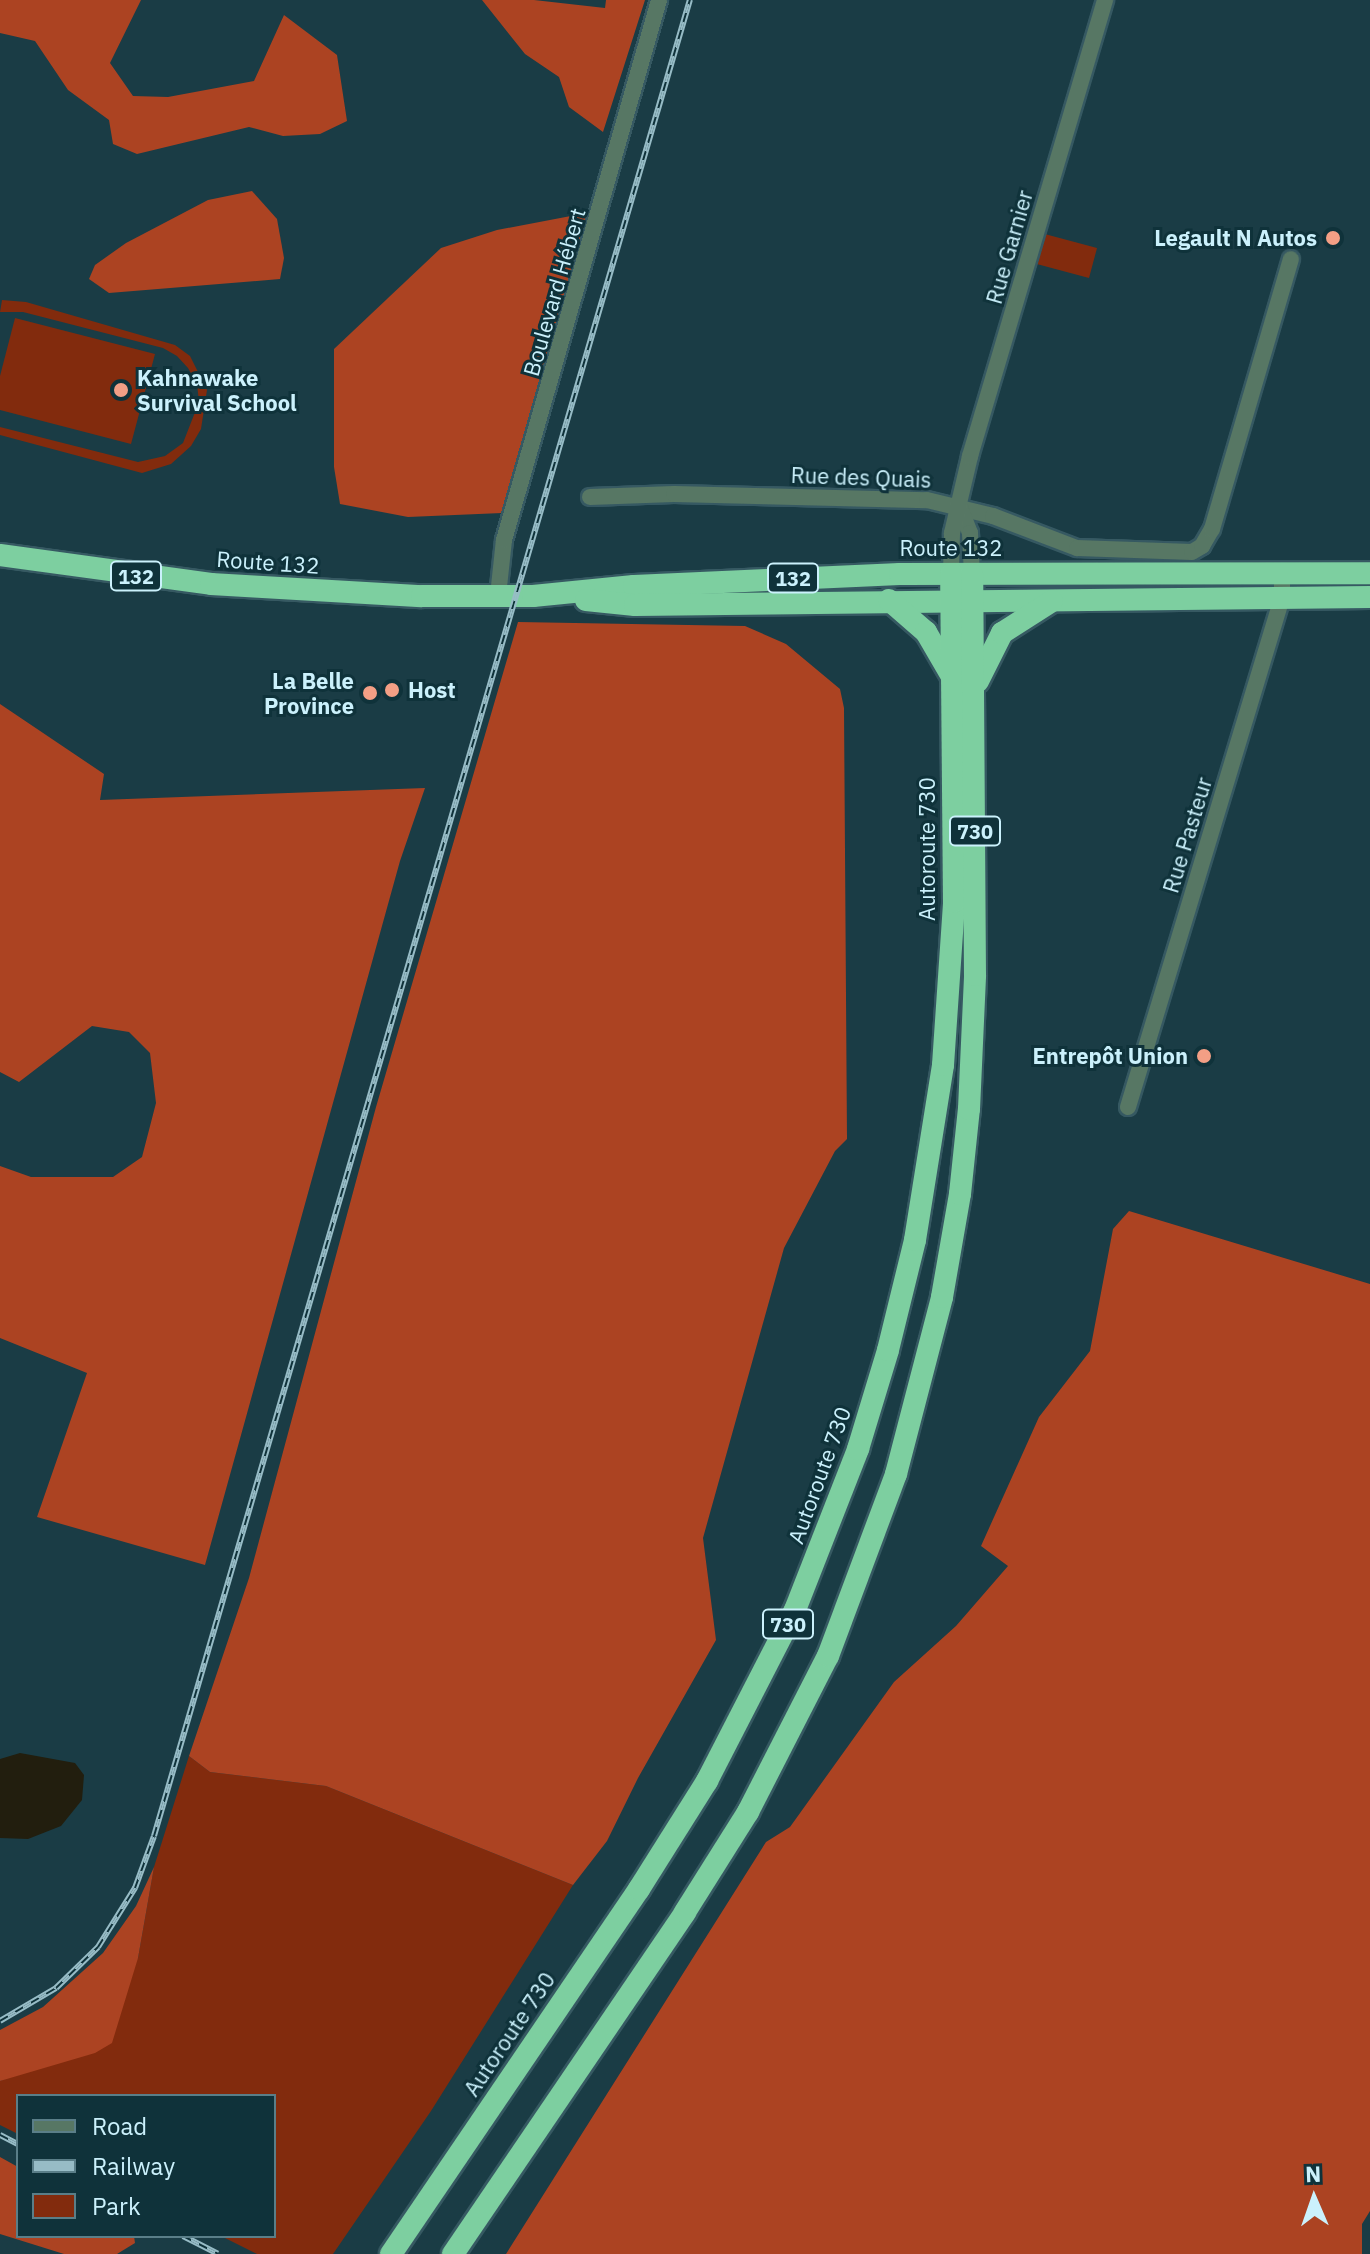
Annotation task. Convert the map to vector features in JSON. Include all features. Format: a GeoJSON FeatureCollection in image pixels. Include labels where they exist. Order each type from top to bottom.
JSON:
{"type":"FeatureCollection","features":[{"type":"Feature","properties":{"kind":"highway","name":"Route 132"},"geometry":{"type":"LineString","coordinates":[[0,555],[211,584],[373,595],[533,596],[635,605],[1370,597]]}},
{"type":"Feature","properties":{"kind":"highway","name":"Route 132"},"geometry":{"type":"LineString","coordinates":[[533,596],[634,586],[962,574],[1370,573]]}},
{"type":"Feature","properties":{"kind":"highway"},"geometry":{"type":"LineString","coordinates":[[962,574],[962,601]]}},
{"type":"Feature","properties":{"kind":"highway"},"geometry":{"type":"LineString","coordinates":[[889,600],[926,632],[953,679]]}},
{"type":"Feature","properties":{"kind":"highway"},"geometry":{"type":"LineString","coordinates":[[974,689],[1002,633],[1053,600]]}},
{"type":"Feature","properties":{"kind":"highway","name":"Autoroute 730"},"geometry":{"type":"LineString","coordinates":[[391,2254],[639,1889],[707,1781],[798,1603],[851,1469],[909,1269],[941,1090],[953,913],[953,679],[962,601]]}},
{"type":"Feature","properties":{"kind":"highway","name":"730"},"geometry":{"type":"LineString","coordinates":[[453,2254],[685,1912],[748,1812],[828,1656],[887,1502],[932,1342],[952,1246],[967,1135],[975,975],[974,689],[962,601]]}},
{"type":"Feature","properties":{"kind":"street","name":"Boulevard Hébert"},"geometry":{"type":"LineString","coordinates":[[498,596],[504,540],[659,0]]}},
{"type":"Feature","properties":{"kind":"street","name":"Rue Garnier"},"geometry":{"type":"LineString","coordinates":[[962,574],[970,533],[960,507],[970,456],[1105,0]]}},
{"type":"Feature","properties":{"kind":"street","name":"Rue des Quais"},"geometry":{"type":"LineString","coordinates":[[590,497],[900,498],[960,507],[1055,543],[1097,551],[1185,553],[1202,546],[1215,520],[1291,259]]}},
{"type":"Feature","properties":{"kind":"street","name":"Rue Pasteur"},"geometry":{"type":"LineString","coordinates":[[1128,1107],[1282,598],[1282,574]]}},
{"type":"Feature","properties":{"kind":"green space"},"geometry":{"type":"Polygon","coordinates":[[[1041,233],[1097,248],[1089,278],[1033,263],[1041,233]]]}},
{"type":"Feature","properties":{"kind":"green space"},"geometry":{"type":"Polygon","coordinates":[[[2,300],[26,302],[175,345],[190,356],[207,390],[201,429],[191,446],[171,464],[142,473],[0,435],[0,427],[138,462],[165,456],[183,443],[199,402],[197,384],[188,368],[177,356],[163,348],[23,312],[0,312],[2,300]]]}},
{"type":"Feature","properties":{"kind":"green space"},"geometry":{"type":"Polygon","coordinates":[[[15,318],[155,354],[131,444],[0,410],[0,376],[15,318]]]}},
{"type":"Feature","properties":{"kind":"green space"},"geometry":{"type":"Polygon","coordinates":[[[189,1756],[210,1772],[326,1786],[573,1885],[431,2111],[333,2254],[257,2254],[225,2238],[276,2238],[276,2094],[16,2094],[16,2133],[0,2125],[0,2081],[30,2069],[138,1958],[154,1867],[189,1756]]]}},
{"type":"Feature","properties":{"kind":"shaded area"},"geometry":{"type":"Polygon","coordinates":[[[0,0],[141,0],[110,63],[133,96],[168,97],[254,81],[284,15],[337,55],[347,121],[320,134],[283,136],[249,127],[137,154],[113,144],[109,120],[68,90],[35,41],[0,33],[0,0]]]}},
{"type":"Feature","properties":{"kind":"shaded area"},"geometry":{"type":"Polygon","coordinates":[[[482,0],[534,0],[605,8],[606,0],[645,0],[603,132],[569,107],[559,77],[525,54],[482,0]]]}},
{"type":"Feature","properties":{"kind":"shaded area"},"geometry":{"type":"Polygon","coordinates":[[[252,191],[277,219],[284,258],[280,279],[109,293],[89,279],[95,265],[126,243],[208,200],[252,191]]]}},
{"type":"Feature","properties":{"kind":"shaded area"},"geometry":{"type":"Polygon","coordinates":[[[597,211],[502,513],[408,517],[340,504],[334,467],[334,349],[441,248],[497,230],[597,211]]]}},
{"type":"Feature","properties":{"kind":"shaded area"},"geometry":{"type":"Polygon","coordinates":[[[518,622],[745,626],[786,644],[840,689],[844,708],[847,1139],[835,1151],[784,1248],[703,1538],[716,1640],[638,1778],[607,1841],[573,1885],[326,1786],[210,1772],[189,1756],[249,1578],[376,1107],[518,622]]]}},
{"type":"Feature","properties":{"kind":"shaded area"},"geometry":{"type":"Polygon","coordinates":[[[0,704],[104,774],[100,800],[425,788],[400,861],[205,1565],[37,1517],[87,1373],[0,1338],[0,1166],[31,1177],[113,1177],[142,1157],[156,1103],[150,1053],[129,1032],[92,1026],[19,1082],[0,1072],[0,704]]]}},
{"type":"Feature","properties":{"kind":"shaded area"},"geometry":{"type":"Polygon","coordinates":[[[1129,1211],[1370,1284],[1370,2211],[1362,2224],[1362,2254],[506,2254],[766,1842],[790,1827],[894,1682],[956,1626],[1008,1566],[981,1546],[1039,1417],[1090,1351],[1113,1229],[1129,1211]]]}},
{"type":"Feature","properties":{"kind":"shaded area"},"geometry":{"type":"Polygon","coordinates":[[[20,1753],[75,1763],[84,1775],[82,1800],[61,1826],[28,1839],[0,1838],[0,1759],[20,1753]]]}},
{"type":"Feature","properties":{"kind":"shaded area"},"geometry":{"type":"Polygon","coordinates":[[[154,1867],[138,1958],[112,2043],[95,2053],[0,2081],[0,2030],[43,2007],[103,1953],[136,1906],[154,1867]]]}},
{"type":"Feature","properties":{"kind":"shaded area"},"geometry":{"type":"Polygon","coordinates":[[[0,2157],[16,2166],[16,2238],[134,2238],[135,2243],[117,2254],[64,2254],[0,2234],[0,2157]]]}},
{"type":"Feature","properties":{"kind":"railway"},"geometry":{"type":"LineString","coordinates":[[0,2021],[56,1988],[98,1947],[135,1888],[154,1836],[690,0]]}},
{"type":"Feature","properties":{"kind":"railway"},"geometry":{"type":"LineString","coordinates":[[0,2135],[16,2143]]}},
{"type":"Feature","properties":{"kind":"railway"},"geometry":{"type":"LineString","coordinates":[[187,2238],[218,2254]]}},
{"type":"Feature","properties":{"kind":"place","name":"Legault N Autos"},"geometry":{"type":"Point","coordinates":[1333,238]}},
{"type":"Feature","properties":{"kind":"place","name":"Kahnawake Survival School"},"geometry":{"type":"Point","coordinates":[121,390]}},
{"type":"Feature","properties":{"kind":"place","name":"Host"},"geometry":{"type":"Point","coordinates":[392,690]}},
{"type":"Feature","properties":{"kind":"place","name":"La Belle Province"},"geometry":{"type":"Point","coordinates":[370,693]}},
{"type":"Feature","properties":{"kind":"place","name":"Entrepôt Union"},"geometry":{"type":"Point","coordinates":[1204,1056]}}]}
